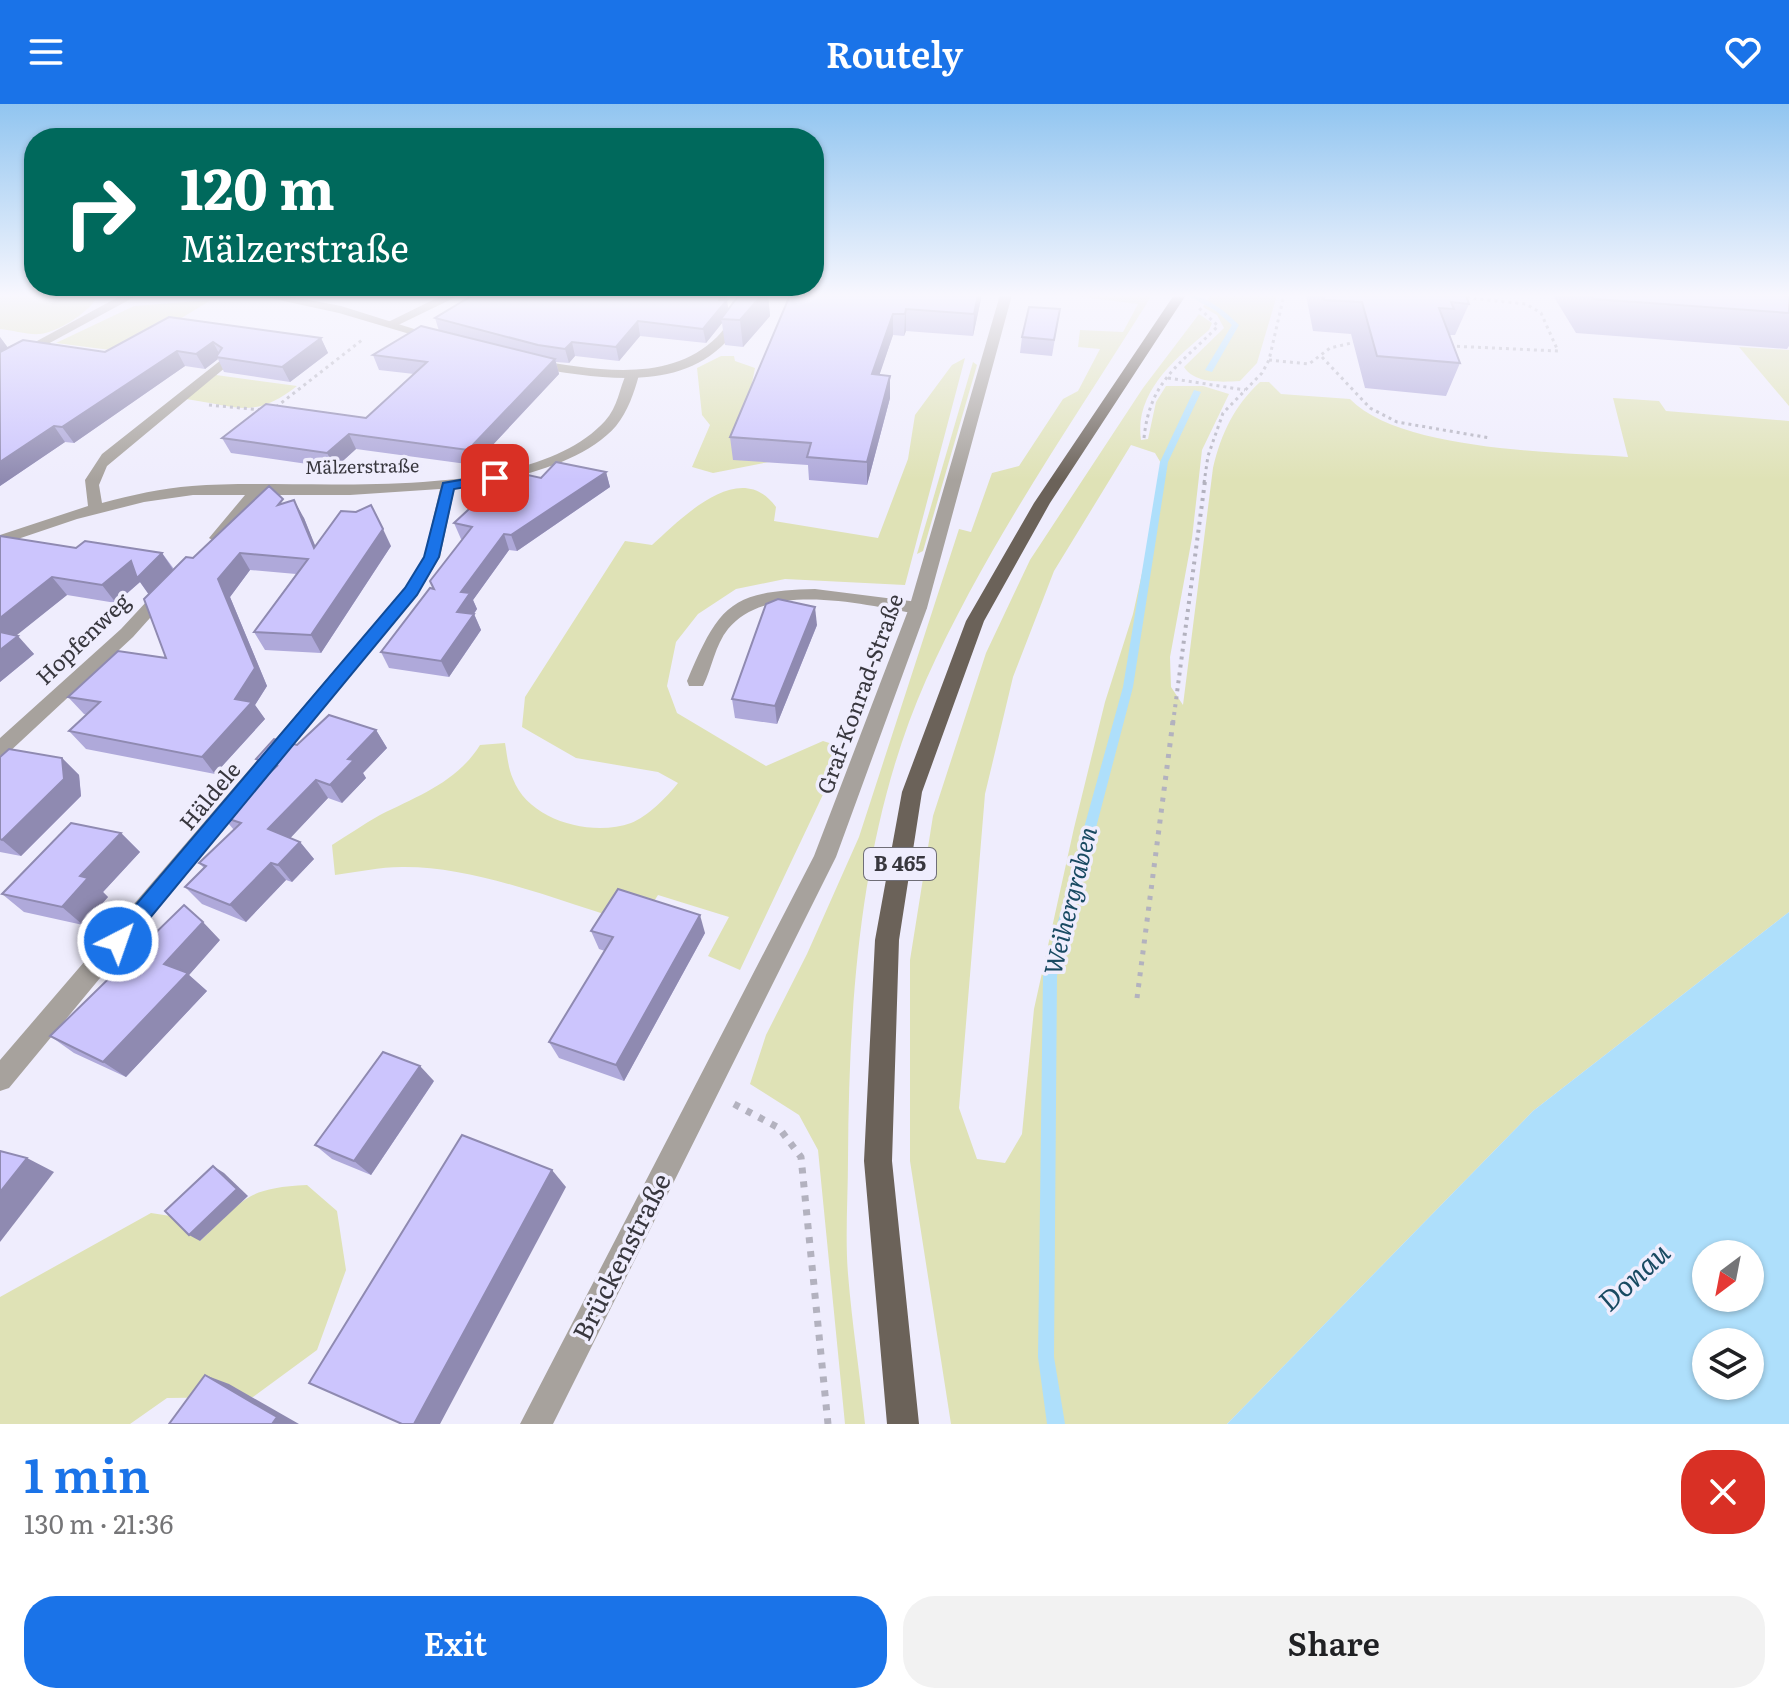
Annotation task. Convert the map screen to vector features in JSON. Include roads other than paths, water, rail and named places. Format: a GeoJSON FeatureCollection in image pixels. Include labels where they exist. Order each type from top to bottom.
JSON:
{"type":"FeatureCollection","features":[{"type":"Feature","properties":{"kind":"main road","name":"B 465"},"geometry":{"type":"LineString","coordinates":[[903,1424],[878,1161],[887,940],[912,792],[975,621],[1042,503],[1139,357]]}},
{"type":"Feature","properties":{"kind":"street"},"geometry":{"type":"LineString","coordinates":[[513,359],[632,375],[670,368],[701,357]]}},
{"type":"Feature","properties":{"kind":"street","name":"Graf-Konrad-Straße"},"geometry":{"type":"LineString","coordinates":[[709,1091],[825,857],[918,608],[989,357]]}},
{"type":"Feature","properties":{"kind":"street"},"geometry":{"type":"LineString","coordinates":[[96,507],[89,487],[92,473],[221,364]]}},
{"type":"Feature","properties":{"kind":"street","name":"Mälzerstraße"},"geometry":{"type":"LineString","coordinates":[[0,540],[96,507],[155,494],[448,486],[526,469],[577,448],[605,429],[618,413],[632,375]]}},
{"type":"Feature","properties":{"kind":"street","name":"Häldele"},"geometry":{"type":"LineString","coordinates":[[0,1079],[411,591],[432,557],[448,486]]}},
{"type":"Feature","properties":{"kind":"street"},"geometry":{"type":"LineString","coordinates":[[207,548],[258,489]]}},
{"type":"Feature","properties":{"kind":"street","name":"Hopfenweg"},"geometry":{"type":"LineString","coordinates":[[0,749],[127,633],[176,580]]}},
{"type":"Feature","properties":{"kind":"street"},"geometry":{"type":"LineString","coordinates":[[696,681],[722,624],[756,600],[801,594],[918,608]]}},
{"type":"Feature","properties":{"kind":"street","name":"Brückenstraße"},"geometry":{"type":"LineString","coordinates":[[536,1424],[709,1091]]}},
{"type":"Feature","properties":{"kind":"water","name":"Donau"},"geometry":{"type":"Polygon","coordinates":[[[1789,912],[1789,1424],[1227,1424],[1533,1111],[1789,912]]]}},
{"type":"Feature","properties":{"kind":"waterway","name":"Weihergraben"},"geometry":{"type":"LineString","coordinates":[[1209,370],[1217,357]]}},
{"type":"Feature","properties":{"kind":"waterway","name":"Weihergraben"},"geometry":{"type":"LineString","coordinates":[[1056,1424],[1046,1357],[1050,976],[1128,687],[1164,462],[1197,392]]}}]}
